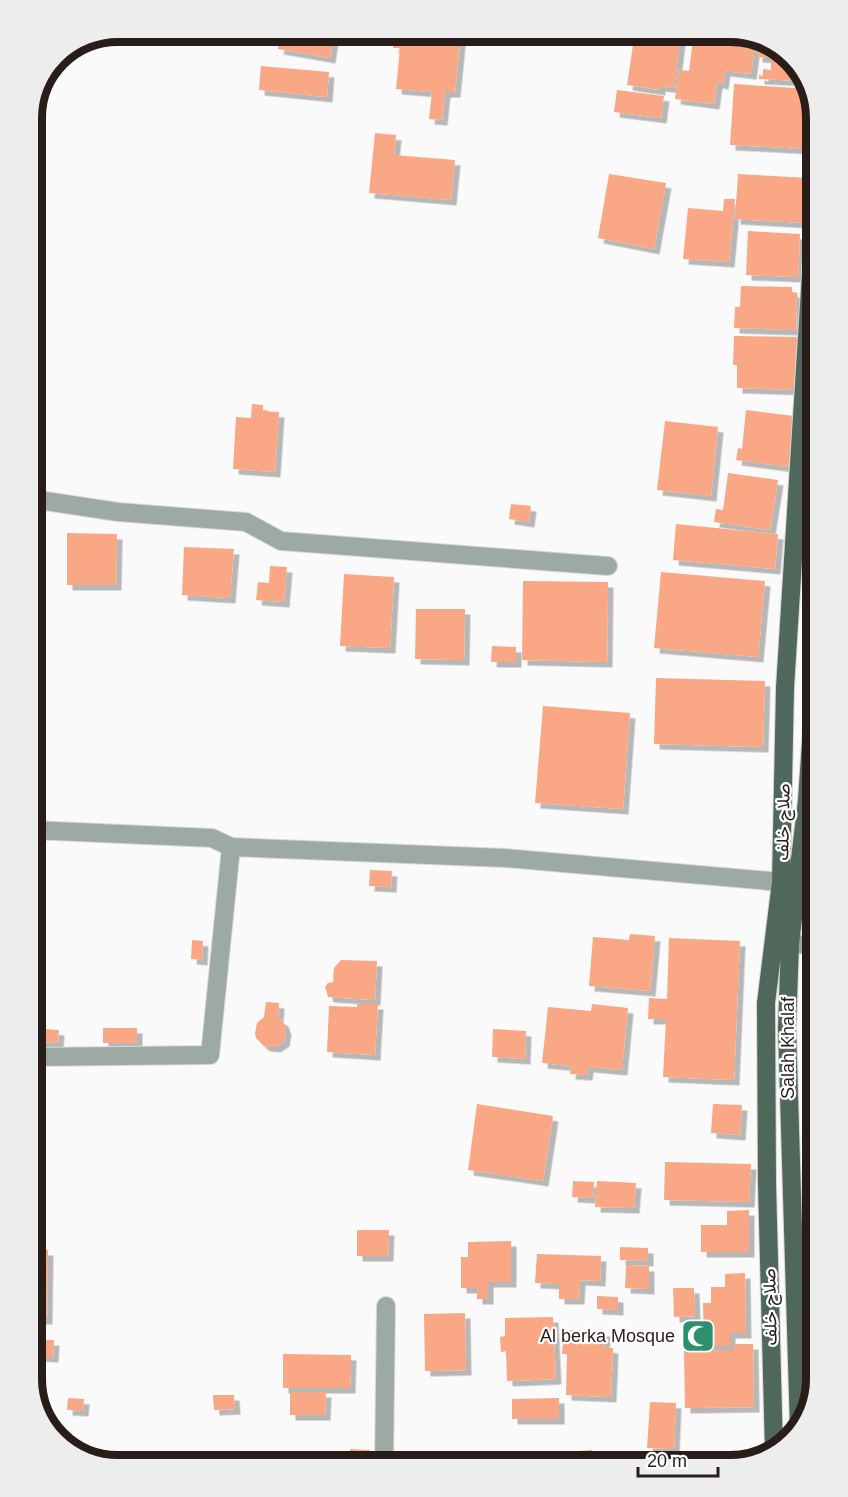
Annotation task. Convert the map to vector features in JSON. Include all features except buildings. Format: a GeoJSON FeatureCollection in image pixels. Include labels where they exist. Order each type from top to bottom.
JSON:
{"type":"FeatureCollection","features":[{"type":"Feature","properties":{"kind":"main road","name":"صلاح خلف"},"geometry":{"type":"LineString","coordinates":[[774,1441],[767,1184],[766,1003],[781,882],[785,688],[806,353]]}},
{"type":"Feature","properties":{"kind":"main road","name":"Salah Khalaf"},"geometry":{"type":"LineString","coordinates":[[798,1411],[787,1028],[790,944],[806,839]]}},
{"type":"Feature","properties":{"kind":"street"},"geometry":{"type":"LineString","coordinates":[[42,501],[118,512],[246,522],[281,541],[608,566]]}},
{"type":"Feature","properties":{"kind":"street"},"geometry":{"type":"LineString","coordinates":[[42,830],[212,838],[231,847],[505,858],[781,882]]}},
{"type":"Feature","properties":{"kind":"street"},"geometry":{"type":"LineString","coordinates":[[42,1057],[210,1055],[231,847]]}},
{"type":"Feature","properties":{"kind":"street"},"geometry":{"type":"LineString","coordinates":[[790,944],[806,945]]}},
{"type":"Feature","properties":{"kind":"street"},"geometry":{"type":"LineString","coordinates":[[384,1455],[386,1306]]}},
{"type":"Feature","properties":{"kind":"place","name":"Al berka Mosque"},"geometry":{"type":"Point","coordinates":[698,1336]}}]}
